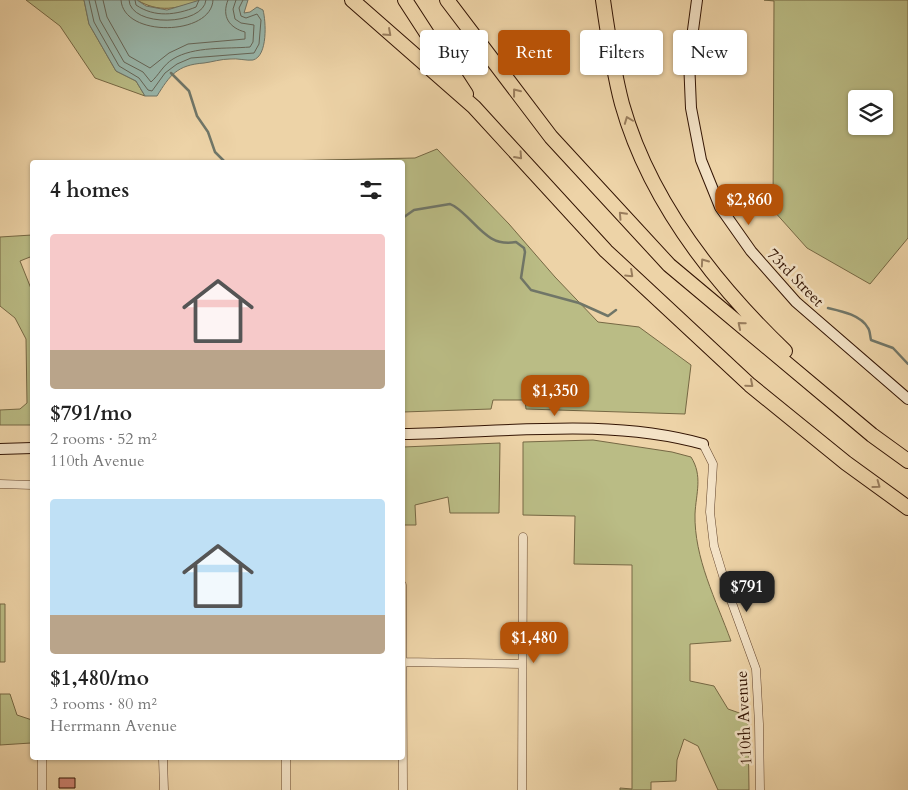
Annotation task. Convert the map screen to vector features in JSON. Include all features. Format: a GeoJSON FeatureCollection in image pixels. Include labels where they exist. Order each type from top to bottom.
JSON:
{"type":"FeatureCollection","features":[{"type":"Feature","properties":{"kind":"highway"},"geometry":{"type":"LineString","coordinates":[[352,0],[389,35],[474,107],[606,251],[750,385],[846,463],[908,508]]}},
{"type":"Feature","properties":{"kind":"highway"},"geometry":{"type":"LineString","coordinates":[[404,0],[474,107]]}},
{"type":"Feature","properties":{"kind":"highway"},"geometry":{"type":"LineString","coordinates":[[447,0],[552,137],[669,265],[872,435],[908,462]]}},
{"type":"Feature","properties":{"kind":"highway"},"geometry":{"type":"LineString","coordinates":[[603,0],[610,49],[623,106],[644,161],[669,211],[713,275],[758,324],[872,435]]}},
{"type":"Feature","properties":{"kind":"main road","name":"73rd Street"},"geometry":{"type":"LineString","coordinates":[[697,0],[689,60],[691,108],[701,160],[720,207],[751,251],[796,302],[908,399]]}},
{"type":"Feature","properties":{"kind":"main road"},"geometry":{"type":"LineString","coordinates":[[405,434],[584,428],[673,435],[704,444]]}},
{"type":"Feature","properties":{"kind":"main road"},"geometry":{"type":"LineString","coordinates":[[0,449],[30,448]]}},
{"type":"Feature","properties":{"kind":"street","name":"110th Avenue"},"geometry":{"type":"LineString","coordinates":[[704,444],[713,464],[710,512],[714,546],[728,592],[756,669],[760,790]]}},
{"type":"Feature","properties":{"kind":"street"},"geometry":{"type":"LineString","coordinates":[[0,484],[30,485]]}},
{"type":"Feature","properties":{"kind":"street"},"geometry":{"type":"LineString","coordinates":[[522,790],[523,537]]}},
{"type":"Feature","properties":{"kind":"street"},"geometry":{"type":"LineString","coordinates":[[405,662],[522,664]]}},
{"type":"Feature","properties":{"kind":"street"},"geometry":{"type":"LineString","coordinates":[[42,760],[42,790]]}},
{"type":"Feature","properties":{"kind":"street"},"geometry":{"type":"LineString","coordinates":[[163,760],[164,790]]}},
{"type":"Feature","properties":{"kind":"street"},"geometry":{"type":"LineString","coordinates":[[286,760],[286,790]]}},
{"type":"Feature","properties":{"kind":"street"},"geometry":{"type":"LineString","coordinates":[[403,760],[403,790]]}},
{"type":"Feature","properties":{"kind":"green space"},"geometry":{"type":"Polygon","coordinates":[[[26,0],[84,0],[89,24],[116,71],[136,81],[145,96],[95,78],[60,26],[26,0]]]}},
{"type":"Feature","properties":{"kind":"green space"},"geometry":{"type":"Polygon","coordinates":[[[137,0],[200,0],[184,6],[161,8],[153,7],[137,0]]]}},
{"type":"Feature","properties":{"kind":"green space"},"geometry":{"type":"Polygon","coordinates":[[[764,0],[908,0],[908,238],[870,284],[807,248],[773,210],[774,1],[764,0]]]}},
{"type":"Feature","properties":{"kind":"green space"},"geometry":{"type":"Polygon","coordinates":[[[437,149],[509,224],[555,277],[598,322],[639,327],[691,365],[685,414],[526,409],[525,400],[493,400],[491,409],[405,412],[405,160],[324,160],[415,158],[437,149]]]}},
{"type":"Feature","properties":{"kind":"green space"},"geometry":{"type":"Polygon","coordinates":[[[30,235],[30,257],[20,261],[30,286],[30,425],[0,425],[0,410],[20,409],[27,403],[26,339],[15,318],[0,306],[0,237],[30,235]]]}},
{"type":"Feature","properties":{"kind":"green space"},"geometry":{"type":"Polygon","coordinates":[[[593,440],[672,452],[691,457],[695,464],[698,478],[695,514],[698,547],[707,579],[731,641],[690,644],[690,681],[714,686],[728,709],[748,716],[749,790],[718,790],[698,746],[684,739],[677,760],[676,781],[651,782],[651,790],[620,790],[620,788],[632,789],[632,565],[574,564],[575,516],[523,515],[523,442],[593,440]]]}},
{"type":"Feature","properties":{"kind":"green space"},"geometry":{"type":"Polygon","coordinates":[[[500,443],[499,513],[450,513],[448,497],[415,505],[416,525],[405,525],[405,447],[500,443]]]}},
{"type":"Feature","properties":{"kind":"green space"},"geometry":{"type":"Polygon","coordinates":[[[0,604],[5,604],[5,662],[0,662],[0,604]]]}},
{"type":"Feature","properties":{"kind":"green space"},"geometry":{"type":"Polygon","coordinates":[[[0,694],[10,694],[17,715],[30,719],[30,743],[0,745],[0,694]]]}},
{"type":"Feature","properties":{"kind":"water"},"geometry":{"type":"Polygon","coordinates":[[[84,0],[137,0],[146,6],[167,10],[200,0],[248,0],[244,13],[250,12],[257,7],[263,10],[265,22],[264,45],[258,57],[253,60],[223,59],[187,66],[170,77],[157,96],[145,96],[136,81],[116,71],[89,24],[84,0]]]}},
{"type":"Feature","properties":{"kind":"building"},"geometry":{"type":"Polygon","coordinates":[[[59,778],[75,778],[75,788],[59,788],[59,778]]]}},
{"type":"Feature","properties":{"kind":"waterway"},"geometry":{"type":"LineString","coordinates":[[171,73],[189,91],[197,116],[208,132],[215,152],[223,160]]}},
{"type":"Feature","properties":{"kind":"waterway"},"geometry":{"type":"LineString","coordinates":[[405,216],[414,210],[450,204],[462,212],[489,237],[506,243],[516,242],[524,248],[521,278],[531,290],[579,303],[608,316],[616,310]]}},
{"type":"Feature","properties":{"kind":"waterway"},"geometry":{"type":"LineString","coordinates":[[828,308],[850,314],[861,320],[869,329],[871,340],[893,348],[908,364]]}}]}
